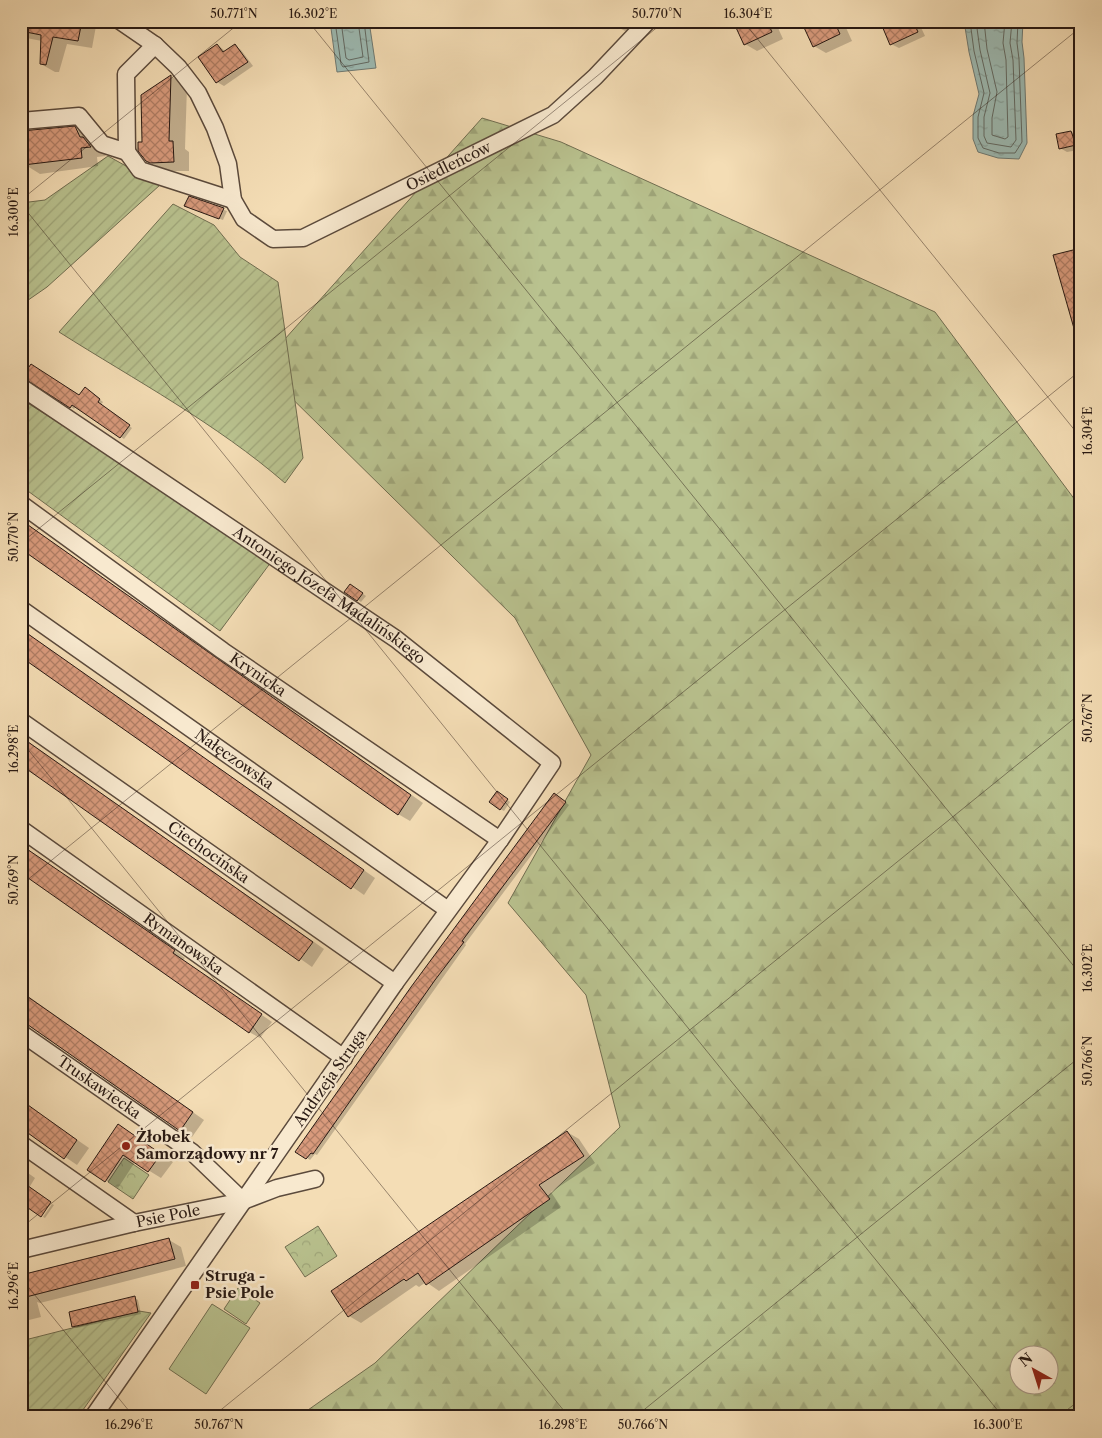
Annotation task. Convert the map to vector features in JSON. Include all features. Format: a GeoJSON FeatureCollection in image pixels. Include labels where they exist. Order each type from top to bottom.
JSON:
{"type":"FeatureCollection","features":[{"type":"Feature","properties":{"kind":"street"},"geometry":{"type":"LineString","coordinates":[[120,21],[155,45],[178,67],[207,110],[228,164],[233,200],[140,170],[127,152],[126,74],[155,45]]}},
{"type":"Feature","properties":{"kind":"street","name":"Osiedleńców"},"geometry":{"type":"LineString","coordinates":[[233,200],[244,219],[272,239],[303,238],[552,115],[594,77],[648,21]]}},
{"type":"Feature","properties":{"kind":"street"},"geometry":{"type":"LineString","coordinates":[[21,121],[79,116],[102,144],[127,152]]}},
{"type":"Feature","properties":{"kind":"street","name":"Antoniego Józefa Madalińskiego"},"geometry":{"type":"LineString","coordinates":[[21,387],[396,639],[552,763],[500,840]]}},
{"type":"Feature","properties":{"kind":"street","name":"Krynicka"},"geometry":{"type":"LineString","coordinates":[[21,504],[223,651],[500,840]]}},
{"type":"Feature","properties":{"kind":"street","name":"Nałęczowska"},"geometry":{"type":"LineString","coordinates":[[21,609],[448,910]]}},
{"type":"Feature","properties":{"kind":"street","name":"Ciechocińska"},"geometry":{"type":"LineString","coordinates":[[21,721],[395,983]]}},
{"type":"Feature","properties":{"kind":"street","name":"Rymanowska"},"geometry":{"type":"LineString","coordinates":[[21,829],[344,1058]]}},
{"type":"Feature","properties":{"kind":"street","name":"Andrzeja Struga"},"geometry":{"type":"LineString","coordinates":[[93,1417],[395,983],[500,840]]}},
{"type":"Feature","properties":{"kind":"street","name":"Truskawiecka"},"geometry":{"type":"LineString","coordinates":[[21,1033],[192,1152],[244,1201]]}},
{"type":"Feature","properties":{"kind":"street"},"geometry":{"type":"LineString","coordinates":[[21,1144],[134,1223]]}},
{"type":"Feature","properties":{"kind":"street","name":"Psie Pole"},"geometry":{"type":"LineString","coordinates":[[21,1250],[134,1223],[244,1201],[277,1188],[315,1179]]}},
{"type":"Feature","properties":{"kind":"green space"},"geometry":{"type":"Polygon","coordinates":[[[482,118],[561,142],[935,312],[1081,508],[1081,1417],[298,1417],[375,1363],[620,1127],[586,995],[508,903],[591,755],[515,618],[260,367],[482,118]]]}},
{"type":"Feature","properties":{"kind":"green space"},"geometry":{"type":"Polygon","coordinates":[[[108,156],[160,185],[47,287],[21,305],[21,203],[45,200],[108,156]]]}},
{"type":"Feature","properties":{"kind":"green space"},"geometry":{"type":"Polygon","coordinates":[[[173,204],[214,225],[240,257],[278,282],[303,458],[285,483],[232,441],[204,422],[59,332],[173,204]]]}},
{"type":"Feature","properties":{"kind":"green space"},"geometry":{"type":"Polygon","coordinates":[[[21,399],[274,558],[220,631],[21,486],[21,399]]]}},
{"type":"Feature","properties":{"kind":"green space"},"geometry":{"type":"Polygon","coordinates":[[[124,1158],[149,1175],[133,1199],[108,1182],[124,1158]]]}},
{"type":"Feature","properties":{"kind":"green space"},"geometry":{"type":"Polygon","coordinates":[[[318,1226],[337,1256],[305,1277],[285,1247],[318,1226]]]}},
{"type":"Feature","properties":{"kind":"green space"},"geometry":{"type":"Polygon","coordinates":[[[238,1288],[260,1303],[246,1324],[224,1309],[238,1288]]]}},
{"type":"Feature","properties":{"kind":"green space"},"geometry":{"type":"Polygon","coordinates":[[[212,1304],[250,1328],[206,1394],[169,1369],[212,1304]]]}},
{"type":"Feature","properties":{"kind":"green space"},"geometry":{"type":"Polygon","coordinates":[[[139,1311],[151,1313],[78,1417],[21,1417],[21,1341],[139,1311]]]}},
{"type":"Feature","properties":{"kind":"water"},"geometry":{"type":"Polygon","coordinates":[[[330,21],[369,21],[376,68],[337,72],[330,21]]]}},
{"type":"Feature","properties":{"kind":"water"},"geometry":{"type":"Polygon","coordinates":[[[964,21],[1023,21],[1022,42],[1027,143],[1019,159],[998,158],[978,152],[973,139],[973,116],[979,94],[964,21]]]}},
{"type":"Feature","properties":{"kind":"building"},"geometry":{"type":"Polygon","coordinates":[[[21,21],[82,21],[78,41],[53,37],[46,65],[40,64],[41,35],[21,31],[21,21]]]}},
{"type":"Feature","properties":{"kind":"building"},"geometry":{"type":"Polygon","coordinates":[[[733,21],[767,21],[772,32],[744,45],[733,21]]]}},
{"type":"Feature","properties":{"kind":"building"},"geometry":{"type":"Polygon","coordinates":[[[801,21],[834,21],[840,34],[813,47],[801,21]]]}},
{"type":"Feature","properties":{"kind":"building"},"geometry":{"type":"Polygon","coordinates":[[[880,21],[913,21],[918,32],[890,45],[880,21]]]}},
{"type":"Feature","properties":{"kind":"building"},"geometry":{"type":"Polygon","coordinates":[[[217,44],[223,52],[235,44],[248,62],[216,83],[198,57],[217,44]]]}},
{"type":"Feature","properties":{"kind":"building"},"geometry":{"type":"Polygon","coordinates":[[[171,75],[169,141],[173,141],[174,162],[150,163],[138,151],[138,142],[142,142],[141,95],[171,75]]]}},
{"type":"Feature","properties":{"kind":"building"},"geometry":{"type":"Polygon","coordinates":[[[75,126],[80,137],[83,137],[91,147],[81,148],[82,158],[23,165],[21,131],[75,126]]]}},
{"type":"Feature","properties":{"kind":"building"},"geometry":{"type":"Polygon","coordinates":[[[1071,131],[1076,145],[1059,149],[1056,134],[1071,131]]]}},
{"type":"Feature","properties":{"kind":"building"},"geometry":{"type":"Polygon","coordinates":[[[189,196],[224,208],[219,219],[184,206],[189,196]]]}},
{"type":"Feature","properties":{"kind":"building"},"geometry":{"type":"Polygon","coordinates":[[[1081,248],[1081,339],[1077,339],[1053,255],[1081,248]]]}},
{"type":"Feature","properties":{"kind":"building"},"geometry":{"type":"Polygon","coordinates":[[[31,364],[79,395],[85,387],[100,399],[98,402],[130,425],[120,438],[72,405],[70,408],[22,377],[31,364]]]}},
{"type":"Feature","properties":{"kind":"building"},"geometry":{"type":"Polygon","coordinates":[[[21,520],[411,795],[398,815],[21,549],[21,520]]]}},
{"type":"Feature","properties":{"kind":"building"},"geometry":{"type":"Polygon","coordinates":[[[350,584],[363,593],[357,601],[344,592],[350,584]]]}},
{"type":"Feature","properties":{"kind":"building"},"geometry":{"type":"Polygon","coordinates":[[[21,629],[364,870],[351,889],[21,657],[21,629]]]}},
{"type":"Feature","properties":{"kind":"building"},"geometry":{"type":"Polygon","coordinates":[[[21,737],[313,942],[299,961],[21,765],[21,737]]]}},
{"type":"Feature","properties":{"kind":"building"},"geometry":{"type":"Polygon","coordinates":[[[497,791],[508,799],[500,810],[489,802],[497,791]]]}},
{"type":"Feature","properties":{"kind":"building"},"geometry":{"type":"Polygon","coordinates":[[[554,793],[566,802],[462,941],[464,942],[435,980],[313,1154],[311,1153],[306,1159],[295,1152],[411,987],[554,793]]]}},
{"type":"Feature","properties":{"kind":"building"},"geometry":{"type":"Polygon","coordinates":[[[21,845],[175,950],[173,953],[262,1014],[249,1033],[21,873],[21,845]]]}},
{"type":"Feature","properties":{"kind":"building"},"geometry":{"type":"Polygon","coordinates":[[[21,992],[193,1112],[180,1131],[21,1020],[21,992]]]}},
{"type":"Feature","properties":{"kind":"building"},"geometry":{"type":"Polygon","coordinates":[[[21,1100],[77,1140],[64,1159],[21,1128],[21,1100]]]}},
{"type":"Feature","properties":{"kind":"building","name":"Żłobek Samorządowy nr 7"},"geometry":{"type":"Polygon","coordinates":[[[118,1124],[161,1154],[148,1172],[123,1155],[105,1182],[87,1170],[118,1124]]]}},
{"type":"Feature","properties":{"kind":"building"},"geometry":{"type":"Polygon","coordinates":[[[567,1131],[584,1156],[539,1185],[550,1199],[426,1285],[418,1273],[406,1281],[404,1279],[348,1317],[331,1291],[567,1131]]]}},
{"type":"Feature","properties":{"kind":"building"},"geometry":{"type":"Polygon","coordinates":[[[21,1181],[51,1202],[41,1217],[21,1203],[21,1181]]]}},
{"type":"Feature","properties":{"kind":"building"},"geometry":{"type":"Polygon","coordinates":[[[169,1238],[175,1259],[26,1297],[21,1275],[169,1238]]]}},
{"type":"Feature","properties":{"kind":"building"},"geometry":{"type":"Polygon","coordinates":[[[135,1296],[138,1312],[72,1327],[69,1312],[135,1296]]]}},
{"type":"Feature","properties":{"kind":"place","name":"Żłobek Samorządowy nr 7"},"geometry":{"type":"Point","coordinates":[126,1146]}},
{"type":"Feature","properties":{"kind":"place","name":"Struga - Psie Pole"},"geometry":{"type":"Point","coordinates":[195,1285]}}]}
